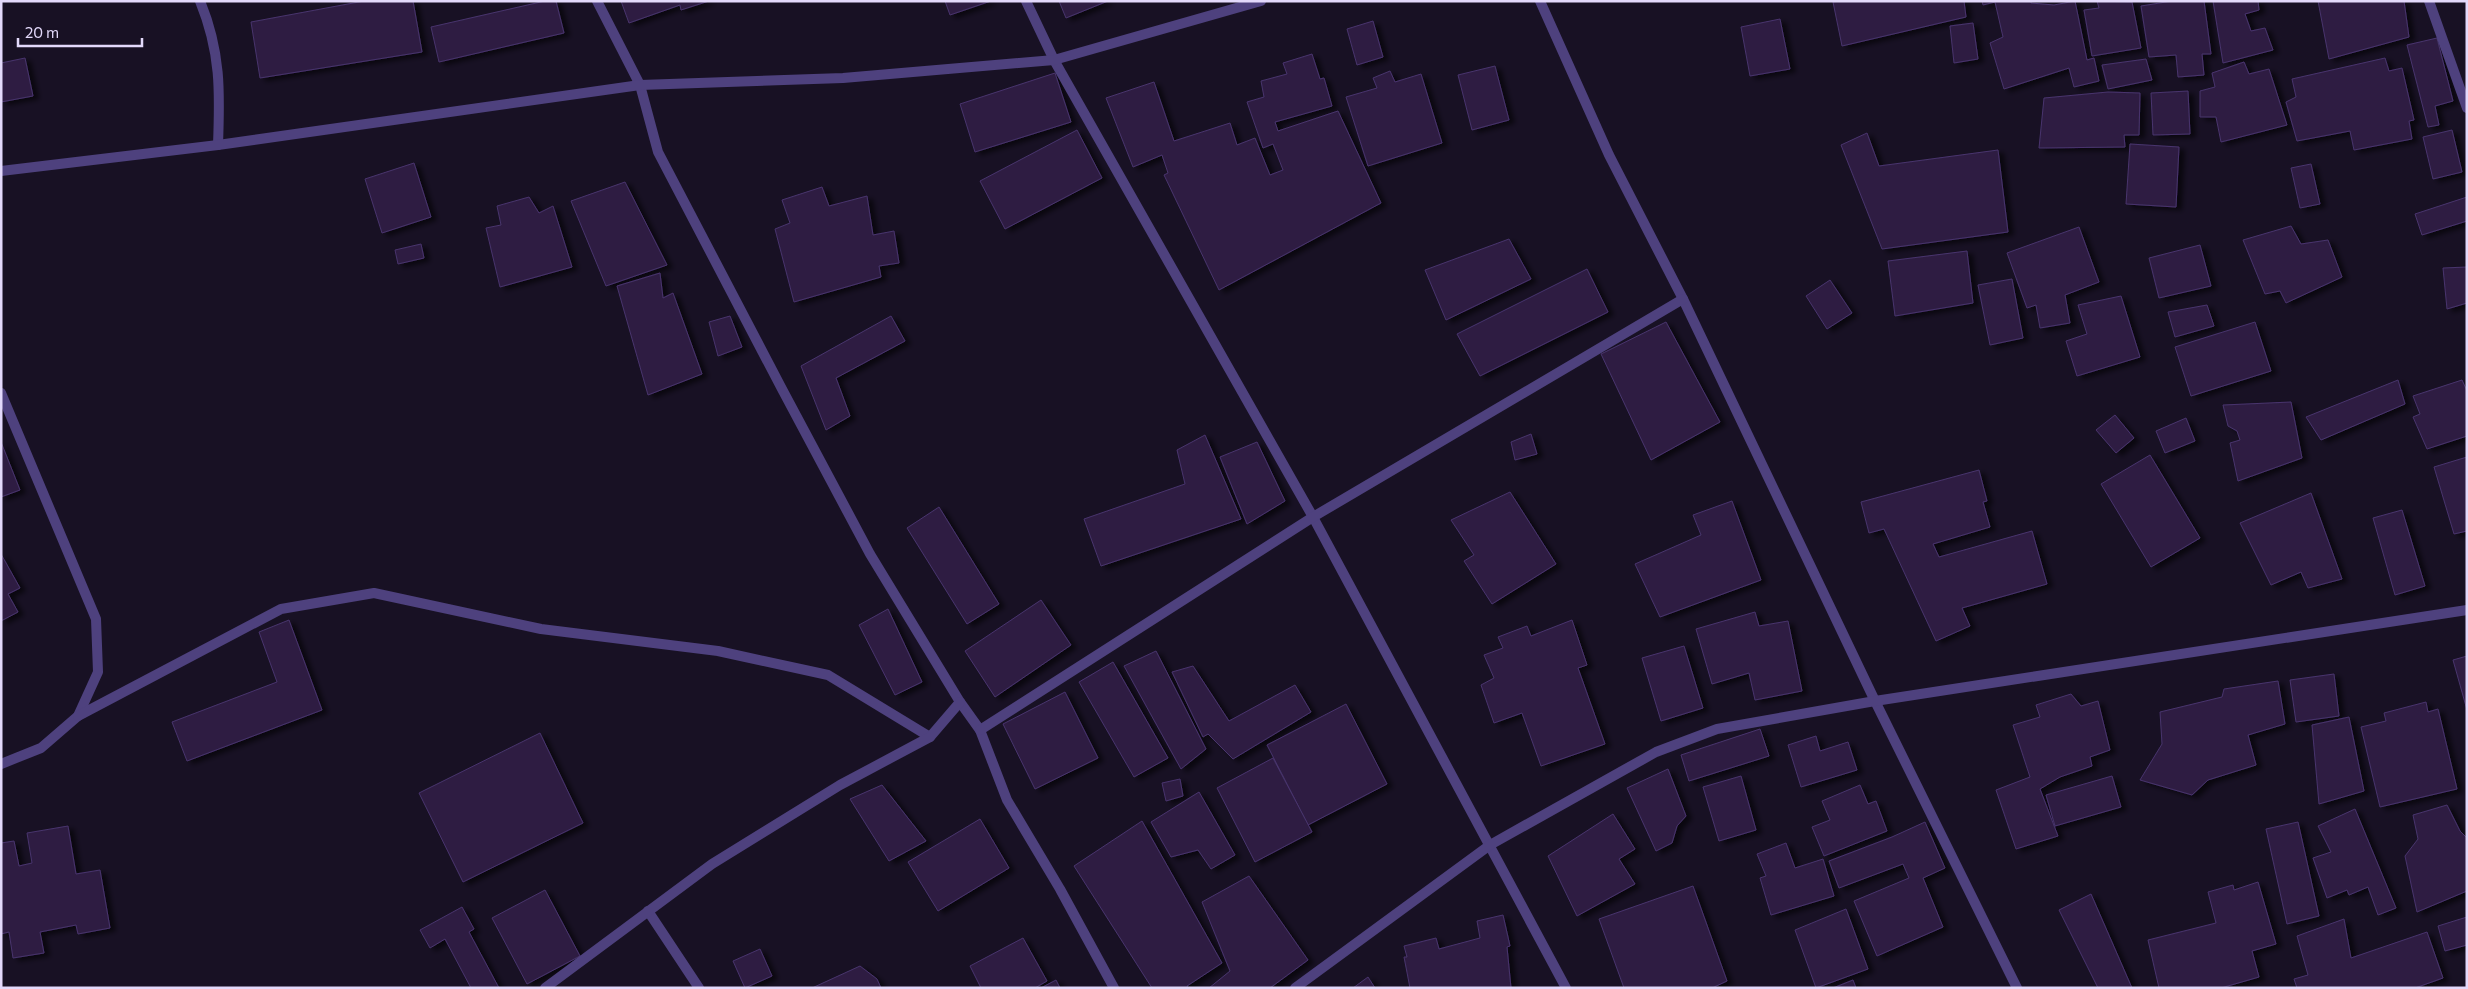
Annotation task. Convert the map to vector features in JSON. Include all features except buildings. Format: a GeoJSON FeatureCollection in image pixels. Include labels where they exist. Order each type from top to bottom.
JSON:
{"type":"FeatureCollection","features":[{"type":"Feature","properties":{"kind":"street"},"geometry":{"type":"LineString","coordinates":[[200,1],[214,46],[220,84],[218,145]]}},
{"type":"Feature","properties":{"kind":"street"},"geometry":{"type":"LineString","coordinates":[[597,1],[640,85],[658,152],[685,204],[870,554],[960,702],[980,730],[1006,800],[1060,889],[1114,988]]}},
{"type":"Feature","properties":{"kind":"street"},"geometry":{"type":"LineString","coordinates":[[1026,1],[1054,60],[1313,517],[1566,988]]}},
{"type":"Feature","properties":{"kind":"street"},"geometry":{"type":"LineString","coordinates":[[1,172],[218,145],[640,85],[843,78],[1054,60],[1261,1]]}},
{"type":"Feature","properties":{"kind":"street"},"geometry":{"type":"LineString","coordinates":[[1540,1],[1609,155],[1683,299],[1875,701],[2018,988]]}},
{"type":"Feature","properties":{"kind":"street"},"geometry":{"type":"LineString","coordinates":[[2429,1],[2467,108]]}},
{"type":"Feature","properties":{"kind":"street"},"geometry":{"type":"LineString","coordinates":[[980,730],[1313,517],[1683,299]]}},
{"type":"Feature","properties":{"kind":"street"},"geometry":{"type":"LineString","coordinates":[[1,394],[96,620],[98,672],[78,716]]}},
{"type":"Feature","properties":{"kind":"street"},"geometry":{"type":"LineString","coordinates":[[1,764],[42,748],[78,716],[281,609],[374,593],[541,628],[718,651],[828,675],[930,737]]}},
{"type":"Feature","properties":{"kind":"street"},"geometry":{"type":"LineString","coordinates":[[1295,988],[1490,845],[1656,752],[1717,729],[1875,701],[2467,610]]}},
{"type":"Feature","properties":{"kind":"street"},"geometry":{"type":"LineString","coordinates":[[545,988],[712,864],[840,785],[930,737],[960,702]]}},
{"type":"Feature","properties":{"kind":"street"},"geometry":{"type":"LineString","coordinates":[[648,911],[700,988]]}}]}
